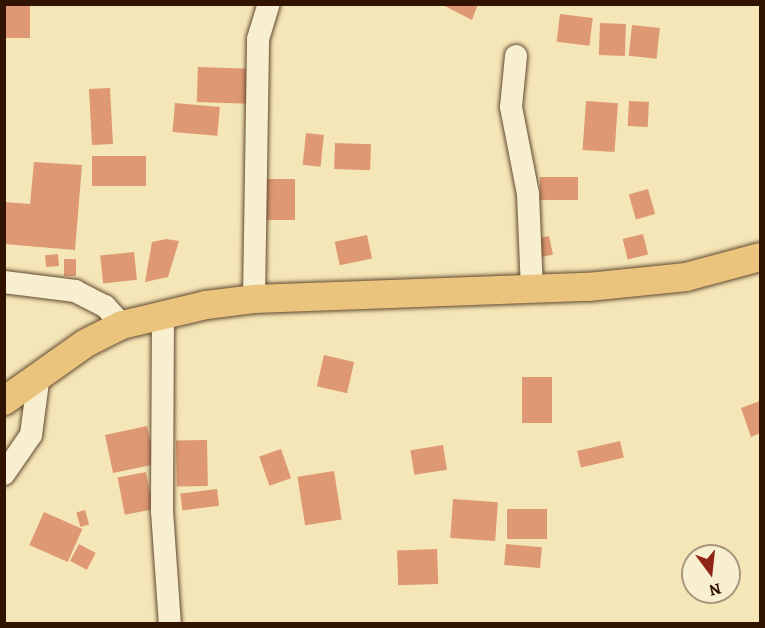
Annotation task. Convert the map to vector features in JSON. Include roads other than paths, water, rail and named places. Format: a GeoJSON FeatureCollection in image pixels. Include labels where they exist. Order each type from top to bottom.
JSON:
{"type":"FeatureCollection","features":[{"type":"Feature","properties":{"kind":"main road"},"geometry":{"type":"LineString","coordinates":[[4,401],[39,374],[122,325],[164,314],[254,299],[532,289],[686,277],[760,257]]}},
{"type":"Feature","properties":{"kind":"street"},"geometry":{"type":"LineString","coordinates":[[254,299],[257,60],[262,17],[269,4]]}},
{"type":"Feature","properties":{"kind":"street"},"geometry":{"type":"LineString","coordinates":[[516,56],[511,107],[528,194],[532,289]]}},
{"type":"Feature","properties":{"kind":"street"},"geometry":{"type":"LineString","coordinates":[[4,282],[75,291],[105,306],[122,325]]}},
{"type":"Feature","properties":{"kind":"street"},"geometry":{"type":"LineString","coordinates":[[164,314],[162,511],[170,624]]}},
{"type":"Feature","properties":{"kind":"street"},"geometry":{"type":"LineString","coordinates":[[4,474],[31,435],[39,374]]}}]}
